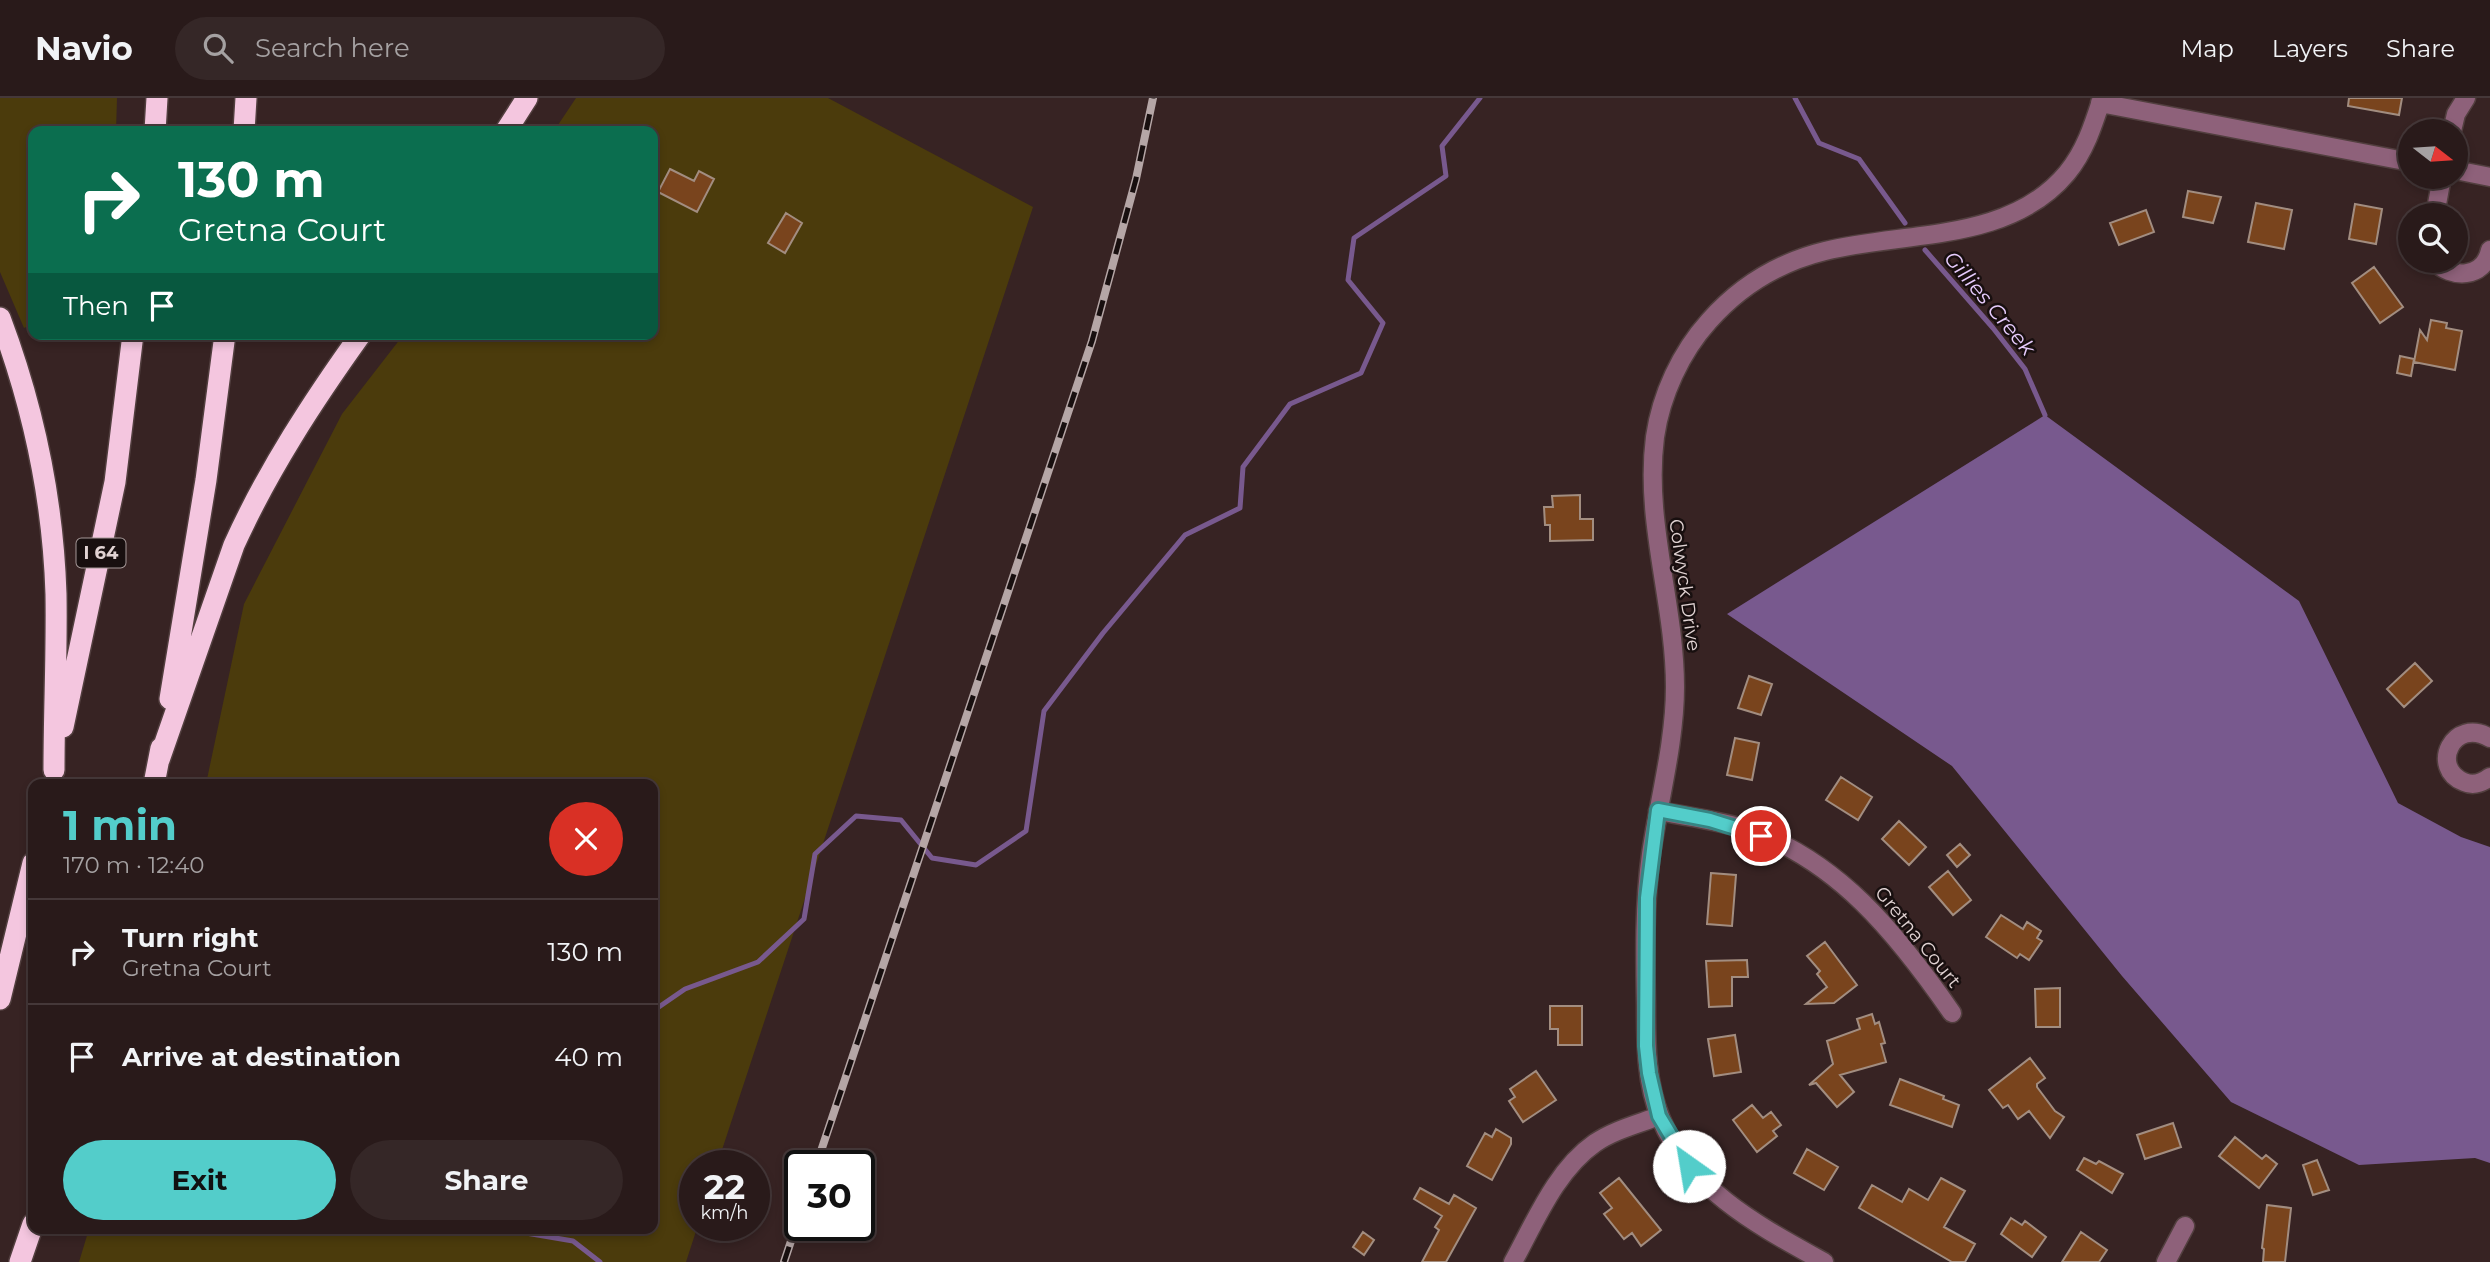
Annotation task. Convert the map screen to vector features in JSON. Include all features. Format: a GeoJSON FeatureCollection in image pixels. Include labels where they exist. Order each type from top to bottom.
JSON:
{"type":"FeatureCollection","features":[{"type":"Feature","properties":{"kind":"highway"},"geometry":{"type":"LineString","coordinates":[[155,126],[157,98]]}},
{"type":"Feature","properties":{"kind":"highway"},"geometry":{"type":"LineString","coordinates":[[244,126],[246,98]]}},
{"type":"Feature","properties":{"kind":"highway"},"geometry":{"type":"LineString","coordinates":[[509,126],[527,98]]}},
{"type":"Feature","properties":{"kind":"highway"},"geometry":{"type":"LineString","coordinates":[[0,318],[27,400],[51,531],[56,594],[52,777]]}},
{"type":"Feature","properties":{"kind":"highway","name":"I 64"},"geometry":{"type":"LineString","coordinates":[[52,777],[115,482],[132,340]]}},
{"type":"Feature","properties":{"kind":"highway"},"geometry":{"type":"LineString","coordinates":[[155,779],[197,537],[224,340]]}},
{"type":"Feature","properties":{"kind":"highway"},"geometry":{"type":"LineString","coordinates":[[159,760],[244,523],[304,416],[356,340]]}},
{"type":"Feature","properties":{"kind":"highway"},"geometry":{"type":"LineString","coordinates":[[0,999],[28,884]]}},
{"type":"Feature","properties":{"kind":"highway"},"geometry":{"type":"LineString","coordinates":[[20,1262],[30,1234]]}},
{"type":"Feature","properties":{"kind":"street"},"geometry":{"type":"LineString","coordinates":[[2455,119],[2466,98]]}},
{"type":"Feature","properties":{"kind":"street"},"geometry":{"type":"LineString","coordinates":[[2101,101],[2398,160]]}},
{"type":"Feature","properties":{"kind":"street","name":"Colwyck Drive"},"geometry":{"type":"LineString","coordinates":[[1824,1262],[1745,1217],[1711,1191],[1689,1166],[1659,1116],[1649,1073],[1645,983],[1647,898],[1673,717],[1675,666],[1654,515],[1652,474],[1655,435],[1672,378],[1707,323],[1729,300],[1759,278],[1796,260],[1824,251],[1979,225],[2021,211],[2046,195],[2066,175],[2089,139],[2101,101]]}},
{"type":"Feature","properties":{"kind":"street"},"geometry":{"type":"LineString","coordinates":[[2468,173],[2490,177]]}},
{"type":"Feature","properties":{"kind":"street"},"geometry":{"type":"LineString","coordinates":[[2454,273],[2462,275],[2478,270],[2488,259],[2490,250]]}},
{"type":"Feature","properties":{"kind":"street"},"geometry":{"type":"LineString","coordinates":[[2490,738],[2476,731],[2463,733],[2452,742],[2447,754],[2448,768],[2457,779],[2470,784],[2483,782],[2490,777]]}},
{"type":"Feature","properties":{"kind":"street","name":"Gretna Court"},"geometry":{"type":"LineString","coordinates":[[1658,810],[1744,829],[1779,843],[1828,871],[1875,915],[1922,970],[1952,1013]]}},
{"type":"Feature","properties":{"kind":"street"},"geometry":{"type":"LineString","coordinates":[[1513,1262],[1566,1170],[1594,1144],[1615,1132],[1659,1116]]}},
{"type":"Feature","properties":{"kind":"street"},"geometry":{"type":"LineString","coordinates":[[2166,1262],[2185,1226]]}},
{"type":"Feature","properties":{"kind":"shaded area"},"geometry":{"type":"Polygon","coordinates":[[[0,98],[117,98],[116,126],[28,126],[28,326],[24,328],[0,272],[0,98]]]}},
{"type":"Feature","properties":{"kind":"shaded area"},"geometry":{"type":"Polygon","coordinates":[[[576,98],[828,98],[1033,207],[722,1150],[679,1150],[679,1241],[693,1241],[686,1262],[79,1262],[87,1234],[658,1234],[658,779],[207,779],[244,604],[342,414],[399,340],[658,340],[658,126],[557,126],[576,98]]]}},
{"type":"Feature","properties":{"kind":"shaded area"},"geometry":{"type":"Polygon","coordinates":[[[2045,415],[2299,601],[2398,803],[2461,837],[2490,847],[2490,1163],[2475,1158],[2359,1165],[2231,1102],[2122,976],[1952,766],[1727,614],[2045,415]]]}},
{"type":"Feature","properties":{"kind":"building"},"geometry":{"type":"Polygon","coordinates":[[[2349,98],[2402,98],[2399,115],[2348,106],[2349,98]]]}},
{"type":"Feature","properties":{"kind":"building"},"geometry":{"type":"Polygon","coordinates":[[[670,169],[694,181],[699,171],[714,179],[697,212],[658,192],[670,169]]]}},
{"type":"Feature","properties":{"kind":"building"},"geometry":{"type":"Polygon","coordinates":[[[2188,191],[2221,197],[2213,223],[2183,217],[2188,191]]]}},
{"type":"Feature","properties":{"kind":"building"},"geometry":{"type":"Polygon","coordinates":[[[2256,203],[2292,210],[2284,249],[2248,242],[2256,203]]]}},
{"type":"Feature","properties":{"kind":"building"},"geometry":{"type":"Polygon","coordinates":[[[2355,204],[2382,209],[2376,244],[2349,239],[2355,204]]]}},
{"type":"Feature","properties":{"kind":"building"},"geometry":{"type":"Polygon","coordinates":[[[2146,210],[2154,232],[2119,245],[2110,223],[2146,210]]]}},
{"type":"Feature","properties":{"kind":"building"},"geometry":{"type":"Polygon","coordinates":[[[786,213],[802,223],[785,253],[768,243],[786,213]]]}},
{"type":"Feature","properties":{"kind":"building"},"geometry":{"type":"Polygon","coordinates":[[[2374,267],[2403,307],[2380,323],[2352,283],[2374,267]]]}},
{"type":"Feature","properties":{"kind":"building"},"geometry":{"type":"Polygon","coordinates":[[[2431,320],[2447,323],[2446,328],[2462,331],[2455,370],[2414,362],[2420,330],[2427,340],[2431,320]]]}},
{"type":"Feature","properties":{"kind":"building"},"geometry":{"type":"Polygon","coordinates":[[[2400,356],[2414,359],[2411,376],[2397,373],[2400,356]]]}},
{"type":"Feature","properties":{"kind":"building"},"geometry":{"type":"Polygon","coordinates":[[[1580,495],[1580,519],[1593,519],[1593,540],[1550,541],[1550,525],[1545,525],[1544,507],[1553,507],[1552,496],[1580,495]]]}},
{"type":"Feature","properties":{"kind":"building"},"geometry":{"type":"Polygon","coordinates":[[[2415,663],[2432,681],[2404,707],[2387,689],[2415,663]]]}},
{"type":"Feature","properties":{"kind":"building"},"geometry":{"type":"Polygon","coordinates":[[[1749,676],[1772,684],[1761,715],[1738,708],[1749,676]]]}},
{"type":"Feature","properties":{"kind":"building"},"geometry":{"type":"Polygon","coordinates":[[[1735,738],[1759,743],[1752,780],[1727,775],[1735,738]]]}},
{"type":"Feature","properties":{"kind":"building"},"geometry":{"type":"Polygon","coordinates":[[[1841,777],[1872,797],[1858,820],[1826,800],[1841,777]]]}},
{"type":"Feature","properties":{"kind":"building"},"geometry":{"type":"Polygon","coordinates":[[[1899,821],[1926,847],[1909,865],[1882,839],[1899,821]]]}},
{"type":"Feature","properties":{"kind":"building"},"geometry":{"type":"Polygon","coordinates":[[[1960,844],[1970,855],[1957,867],[1947,855],[1960,844]]]}},
{"type":"Feature","properties":{"kind":"building"},"geometry":{"type":"Polygon","coordinates":[[[1948,871],[1971,900],[1953,915],[1929,887],[1948,871]]]}},
{"type":"Feature","properties":{"kind":"building"},"geometry":{"type":"Polygon","coordinates":[[[1711,873],[1736,875],[1732,926],[1707,924],[1711,873]]]}},
{"type":"Feature","properties":{"kind":"building"},"geometry":{"type":"Polygon","coordinates":[[[2001,915],[2023,929],[2027,922],[2041,931],[2037,938],[2042,941],[2029,960],[2020,954],[2017,958],[1986,937],[2001,915]]]}},
{"type":"Feature","properties":{"kind":"building"},"geometry":{"type":"Polygon","coordinates":[[[1825,942],[1857,985],[1834,1003],[1806,1004],[1827,987],[1817,974],[1820,971],[1807,956],[1825,942]]]}},
{"type":"Feature","properties":{"kind":"building"},"geometry":{"type":"Polygon","coordinates":[[[1747,960],[1748,977],[1732,977],[1732,1006],[1709,1007],[1706,961],[1747,960]]]}},
{"type":"Feature","properties":{"kind":"building"},"geometry":{"type":"Polygon","coordinates":[[[2060,988],[2060,1027],[2036,1027],[2035,989],[2060,988]]]}},
{"type":"Feature","properties":{"kind":"building"},"geometry":{"type":"Polygon","coordinates":[[[1550,1006],[1582,1006],[1582,1045],[1558,1045],[1558,1029],[1550,1029],[1550,1006]]]}},
{"type":"Feature","properties":{"kind":"building"},"geometry":{"type":"Polygon","coordinates":[[[1872,1014],[1875,1024],[1879,1022],[1885,1043],[1881,1044],[1886,1062],[1840,1075],[1854,1092],[1837,1107],[1816,1083],[1809,1085],[1833,1064],[1827,1041],[1860,1029],[1857,1019],[1872,1014]]]}},
{"type":"Feature","properties":{"kind":"building"},"geometry":{"type":"Polygon","coordinates":[[[1735,1035],[1741,1072],[1714,1076],[1708,1039],[1735,1035]]]}},
{"type":"Feature","properties":{"kind":"building"},"geometry":{"type":"Polygon","coordinates":[[[2030,1058],[2045,1078],[2037,1087],[2055,1111],[2064,1117],[2050,1138],[2029,1111],[2018,1119],[2008,1105],[2003,1108],[1989,1090],[2030,1058]]]}},
{"type":"Feature","properties":{"kind":"building"},"geometry":{"type":"Polygon","coordinates":[[[1536,1071],[1556,1100],[1523,1122],[1509,1101],[1515,1097],[1510,1089],[1536,1071]]]}},
{"type":"Feature","properties":{"kind":"building"},"geometry":{"type":"Polygon","coordinates":[[[1900,1079],[1944,1096],[1943,1099],[1959,1105],[1952,1127],[1890,1105],[1900,1079]]]}},
{"type":"Feature","properties":{"kind":"building"},"geometry":{"type":"Polygon","coordinates":[[[1752,1105],[1763,1118],[1771,1112],[1781,1125],[1773,1131],[1777,1136],[1757,1152],[1733,1120],[1752,1105]]]}},
{"type":"Feature","properties":{"kind":"building"},"geometry":{"type":"Polygon","coordinates":[[[2173,1123],[2181,1147],[2145,1159],[2137,1135],[2173,1123]]]}},
{"type":"Feature","properties":{"kind":"building"},"geometry":{"type":"Polygon","coordinates":[[[1496,1129],[1511,1138],[1511,1144],[1492,1180],[1467,1166],[1485,1133],[1492,1137],[1496,1129]]]}},
{"type":"Feature","properties":{"kind":"building"},"geometry":{"type":"Polygon","coordinates":[[[2235,1137],[2262,1159],[2266,1155],[2277,1164],[2259,1188],[2219,1156],[2235,1137]]]}},
{"type":"Feature","properties":{"kind":"building"},"geometry":{"type":"Polygon","coordinates":[[[1807,1149],[1838,1167],[1824,1190],[1794,1173],[1807,1149]]]}},
{"type":"Feature","properties":{"kind":"building"},"geometry":{"type":"Polygon","coordinates":[[[2084,1158],[2096,1164],[2099,1161],[2123,1174],[2112,1193],[2077,1170],[2084,1158]]]}},
{"type":"Feature","properties":{"kind":"building"},"geometry":{"type":"Polygon","coordinates":[[[2317,1160],[2329,1190],[2313,1195],[2303,1165],[2317,1160]]]}},
{"type":"Feature","properties":{"kind":"building"},"geometry":{"type":"Polygon","coordinates":[[[1619,1178],[1661,1230],[1641,1246],[1632,1233],[1624,1239],[1604,1214],[1612,1208],[1600,1193],[1619,1178]]]}},
{"type":"Feature","properties":{"kind":"building"},"geometry":{"type":"Polygon","coordinates":[[[1941,1178],[1965,1191],[1944,1227],[1975,1244],[1965,1262],[1952,1262],[1859,1208],[1872,1185],[1902,1202],[1909,1189],[1928,1200],[1941,1178]]]}},
{"type":"Feature","properties":{"kind":"building"},"geometry":{"type":"Polygon","coordinates":[[[1420,1188],[1449,1204],[1454,1195],[1476,1208],[1446,1262],[1422,1262],[1439,1230],[1435,1227],[1442,1216],[1414,1199],[1420,1188]]]}},
{"type":"Feature","properties":{"kind":"building"},"geometry":{"type":"Polygon","coordinates":[[[2267,1205],[2291,1208],[2285,1262],[2263,1262],[2267,1205]]]}},
{"type":"Feature","properties":{"kind":"building"},"geometry":{"type":"Polygon","coordinates":[[[2011,1218],[2022,1225],[2025,1221],[2046,1237],[2032,1257],[2001,1234],[2011,1218]]]}},
{"type":"Feature","properties":{"kind":"building"},"geometry":{"type":"Polygon","coordinates":[[[1363,1232],[1374,1240],[1364,1255],[1353,1247],[1363,1232]]]}},
{"type":"Feature","properties":{"kind":"building"},"geometry":{"type":"Polygon","coordinates":[[[2081,1232],[2107,1250],[2099,1262],[2062,1262],[2081,1232]]]}},
{"type":"Feature","properties":{"kind":"waterway"},"geometry":{"type":"LineString","coordinates":[[658,1008],[685,989],[758,962],[804,919],[815,854],[856,816],[901,820],[932,858],[976,865],[1026,831],[1044,711],[1103,633],[1185,535],[1240,508],[1243,467],[1290,404],[1361,373],[1383,323],[1348,280],[1354,238],[1446,176],[1442,146],[1480,98]]}},
{"type":"Feature","properties":{"kind":"waterway","name":"Gillies Creek"},"geometry":{"type":"LineString","coordinates":[[1795,98],[1819,143],[1859,159],[1905,223]]}},
{"type":"Feature","properties":{"kind":"waterway","name":"Gillies Creek"},"geometry":{"type":"LineString","coordinates":[[1925,250],[2025,369],[2045,415]]}},
{"type":"Feature","properties":{"kind":"waterway"},"geometry":{"type":"LineString","coordinates":[[532,1234],[573,1241],[600,1262]]}},
{"type":"Feature","properties":{"kind":"railway"},"geometry":{"type":"LineString","coordinates":[[821,1150],[1092,341],[1136,179],[1153,98]]}},
{"type":"Feature","properties":{"kind":"railway"},"geometry":{"type":"LineString","coordinates":[[784,1262],[791,1241]]}},
{"type":"Feature","properties":{"kind":"route"},"geometry":{"type":"LineString","coordinates":[[1689,1166],[1659,1116],[1646,1046],[1647,898],[1658,810],[1710,820],[1761,836]]}}]}
